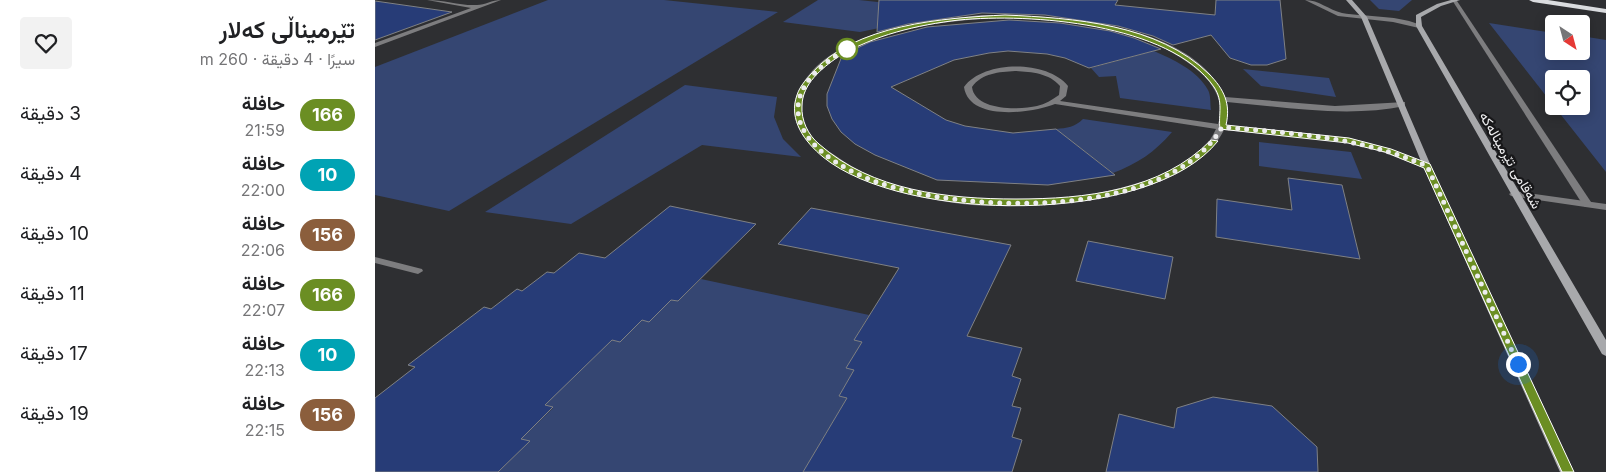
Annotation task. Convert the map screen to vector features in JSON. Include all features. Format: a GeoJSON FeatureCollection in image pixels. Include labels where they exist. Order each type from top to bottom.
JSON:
{"type":"FeatureCollection","features":[{"type":"Feature","properties":{"kind":"highway"},"geometry":{"type":"LineString","coordinates":[[1533,0],[1606,11]]}},
{"type":"Feature","properties":{"kind":"main road"},"geometry":{"type":"LineString","coordinates":[[1349,0],[1364,17],[1427,166],[1567,472]]}},
{"type":"Feature","properties":{"kind":"main road"},"geometry":{"type":"LineString","coordinates":[[1419,26],[1418,16],[1439,5],[1455,0]]}},
{"type":"Feature","properties":{"kind":"main road","name":"شەقامی تێرمینالەکە"},"geometry":{"type":"LineString","coordinates":[[1419,26],[1606,351]]}},
{"type":"Feature","properties":{"kind":"street"},"geometry":{"type":"LineString","coordinates":[[430,0],[478,7]]}},
{"type":"Feature","properties":{"kind":"street"},"geometry":{"type":"LineString","coordinates":[[375,45],[499,0]]}},
{"type":"Feature","properties":{"kind":"street"},"geometry":{"type":"LineString","coordinates":[[1308,0],[1330,11],[1393,20],[1419,26]]}},
{"type":"Feature","properties":{"kind":"street"},"geometry":{"type":"LineString","coordinates":[[1455,0],[1588,205]]}},
{"type":"Feature","properties":{"kind":"street"},"geometry":{"type":"LineString","coordinates":[[982,17],[1029,17],[1068,20],[1099,25],[1141,37],[1170,49],[1194,63],[1217,86],[1223,99],[1225,113],[1222,127],[1214,141],[1201,155],[1182,168],[1157,180],[1127,190],[1056,202],[1017,204],[941,198],[875,181],[849,169],[812,143],[803,128],[798,114],[798,101],[803,88],[811,76],[822,64],[845,50],[872,38],[913,26],[982,17]]}},
{"type":"Feature","properties":{"kind":"street"},"geometry":{"type":"LineString","coordinates":[[1055,102],[1064,93],[1062,83],[1049,75],[1029,70],[993,71],[976,78],[968,87],[969,94],[976,100],[1002,109],[1027,110],[1055,102],[1222,127],[1349,140],[1388,151],[1427,166]]}},
{"type":"Feature","properties":{"kind":"street"},"geometry":{"type":"LineString","coordinates":[[1223,99],[1336,108],[1374,108],[1402,104]]}},
{"type":"Feature","properties":{"kind":"street"},"geometry":{"type":"LineString","coordinates":[[1514,194],[1606,207]]}},
{"type":"Feature","properties":{"kind":"street"},"geometry":{"type":"LineString","coordinates":[[375,260],[418,270]]}},
{"type":"Feature","properties":{"kind":"shaded area"},"geometry":{"type":"Polygon","coordinates":[[[548,0],[664,0],[778,12],[449,211],[375,195],[375,67],[548,0]]]}},
{"type":"Feature","properties":{"kind":"shaded area"},"geometry":{"type":"Polygon","coordinates":[[[818,0],[859,0],[961,11],[860,32],[783,22],[818,0]]]}},
{"type":"Feature","properties":{"kind":"shaded area"},"geometry":{"type":"Polygon","coordinates":[[[1370,0],[1412,0],[1399,11],[1379,9],[1370,0]]]}},
{"type":"Feature","properties":{"kind":"shaded area"},"geometry":{"type":"Polygon","coordinates":[[[1489,23],[1545,32],[1545,60],[1590,60],[1590,37],[1606,40],[1606,172],[1561,115],[1590,115],[1590,70],[1545,70],[1545,95],[1489,23]]]}},
{"type":"Feature","properties":{"kind":"shaded area"},"geometry":{"type":"Polygon","coordinates":[[[1154,51],[1184,66],[1198,77],[1209,92],[1211,110],[1120,98],[1116,76],[1099,77],[1091,68],[1154,51]]]}},
{"type":"Feature","properties":{"kind":"shaded area"},"geometry":{"type":"Polygon","coordinates":[[[1243,69],[1329,78],[1336,97],[1261,86],[1243,69]]]}},
{"type":"Feature","properties":{"kind":"shaded area"},"geometry":{"type":"Polygon","coordinates":[[[685,85],[777,97],[774,117],[783,139],[801,157],[702,145],[571,224],[485,212],[685,85]]]}},
{"type":"Feature","properties":{"kind":"shaded area"},"geometry":{"type":"Polygon","coordinates":[[[1083,119],[1172,132],[1145,157],[1113,173],[1056,129],[1071,127],[1083,119]]]}},
{"type":"Feature","properties":{"kind":"shaded area"},"geometry":{"type":"Polygon","coordinates":[[[1259,142],[1351,152],[1362,179],[1259,166],[1259,142]]]}},
{"type":"Feature","properties":{"kind":"shaded area"},"geometry":{"type":"Polygon","coordinates":[[[701,279],[869,315],[854,340],[862,342],[846,368],[854,370],[839,396],[847,398],[803,472],[498,472],[529,442],[521,439],[553,408],[545,404],[612,340],[620,342],[642,320],[649,321],[671,300],[678,301],[701,279]]]}},
{"type":"Feature","properties":{"kind":"building"},"geometry":{"type":"Polygon","coordinates":[[[879,0],[1118,0],[1115,5],[1215,15],[1216,0],[1280,0],[1286,59],[1267,65],[1251,65],[1230,58],[1211,35],[1173,45],[1153,36],[1118,26],[1045,15],[982,13],[908,24],[877,32],[879,0]]]}},
{"type":"Feature","properties":{"kind":"building"},"geometry":{"type":"Polygon","coordinates":[[[375,1],[452,12],[375,40],[375,1]]]}},
{"type":"Feature","properties":{"kind":"building"},"geometry":{"type":"Polygon","coordinates":[[[1009,20],[1060,23],[1110,31],[1161,49],[1089,68],[1065,58],[1047,54],[1008,51],[989,53],[954,60],[891,87],[946,120],[965,126],[1013,133],[1056,129],[1115,175],[1048,185],[937,180],[875,155],[855,144],[841,132],[832,119],[827,106],[827,94],[842,56],[845,54],[870,42],[927,27],[1009,20]]]}},
{"type":"Feature","properties":{"kind":"building"},"geometry":{"type":"Polygon","coordinates":[[[1288,178],[1342,185],[1360,259],[1216,237],[1217,199],[1292,210],[1288,178]]]}},
{"type":"Feature","properties":{"kind":"building"},"geometry":{"type":"Polygon","coordinates":[[[670,206],[756,224],[678,301],[671,300],[649,322],[642,320],[620,342],[612,340],[545,405],[553,407],[521,439],[530,441],[498,472],[375,472],[375,398],[415,367],[408,365],[484,307],[491,309],[517,289],[522,291],[547,272],[554,273],[579,253],[605,258],[670,206]]]}},
{"type":"Feature","properties":{"kind":"building"},"geometry":{"type":"Polygon","coordinates":[[[811,208],[1011,245],[967,336],[1022,348],[1012,376],[1021,379],[1012,406],[1021,408],[1012,437],[1022,440],[1012,472],[803,472],[847,398],[839,396],[854,370],[846,368],[862,342],[854,340],[899,268],[778,244],[811,208]]]}},
{"type":"Feature","properties":{"kind":"building"},"geometry":{"type":"Polygon","coordinates":[[[1088,241],[1173,257],[1165,299],[1076,281],[1088,241]]]}},
{"type":"Feature","properties":{"kind":"building"},"geometry":{"type":"Polygon","coordinates":[[[1213,397],[1272,406],[1317,447],[1318,472],[1106,472],[1119,414],[1174,428],[1177,408],[1213,397]]]}},
{"type":"Feature","properties":{"kind":"bus line","name":"166"},"geometry":{"type":"LineString","coordinates":[[1214,141],[1201,155],[1182,168],[1157,180],[1127,190],[1056,202],[1017,204],[978,202],[941,198],[906,190],[875,181],[849,169],[812,143],[803,128],[798,114],[798,101],[803,88],[822,64],[853,46],[882,34],[913,26],[958,19],[1005,16],[1053,18],[1121,30],[1161,44],[1179,53],[1207,74],[1217,86],[1223,99],[1225,113],[1222,127],[1349,140],[1388,151],[1427,166],[1567,472]]}},
{"type":"Feature","properties":{"kind":"route"},"geometry":{"type":"LineString","coordinates":[[847,49],[853,46],[822,64],[803,88],[798,101],[798,114],[803,128],[812,143],[849,169],[875,181],[941,198],[1017,204],[1056,202],[1127,190],[1157,180],[1182,168],[1201,155],[1214,141],[1222,127],[1349,140],[1388,151],[1427,166],[1518,364]]}}]}
